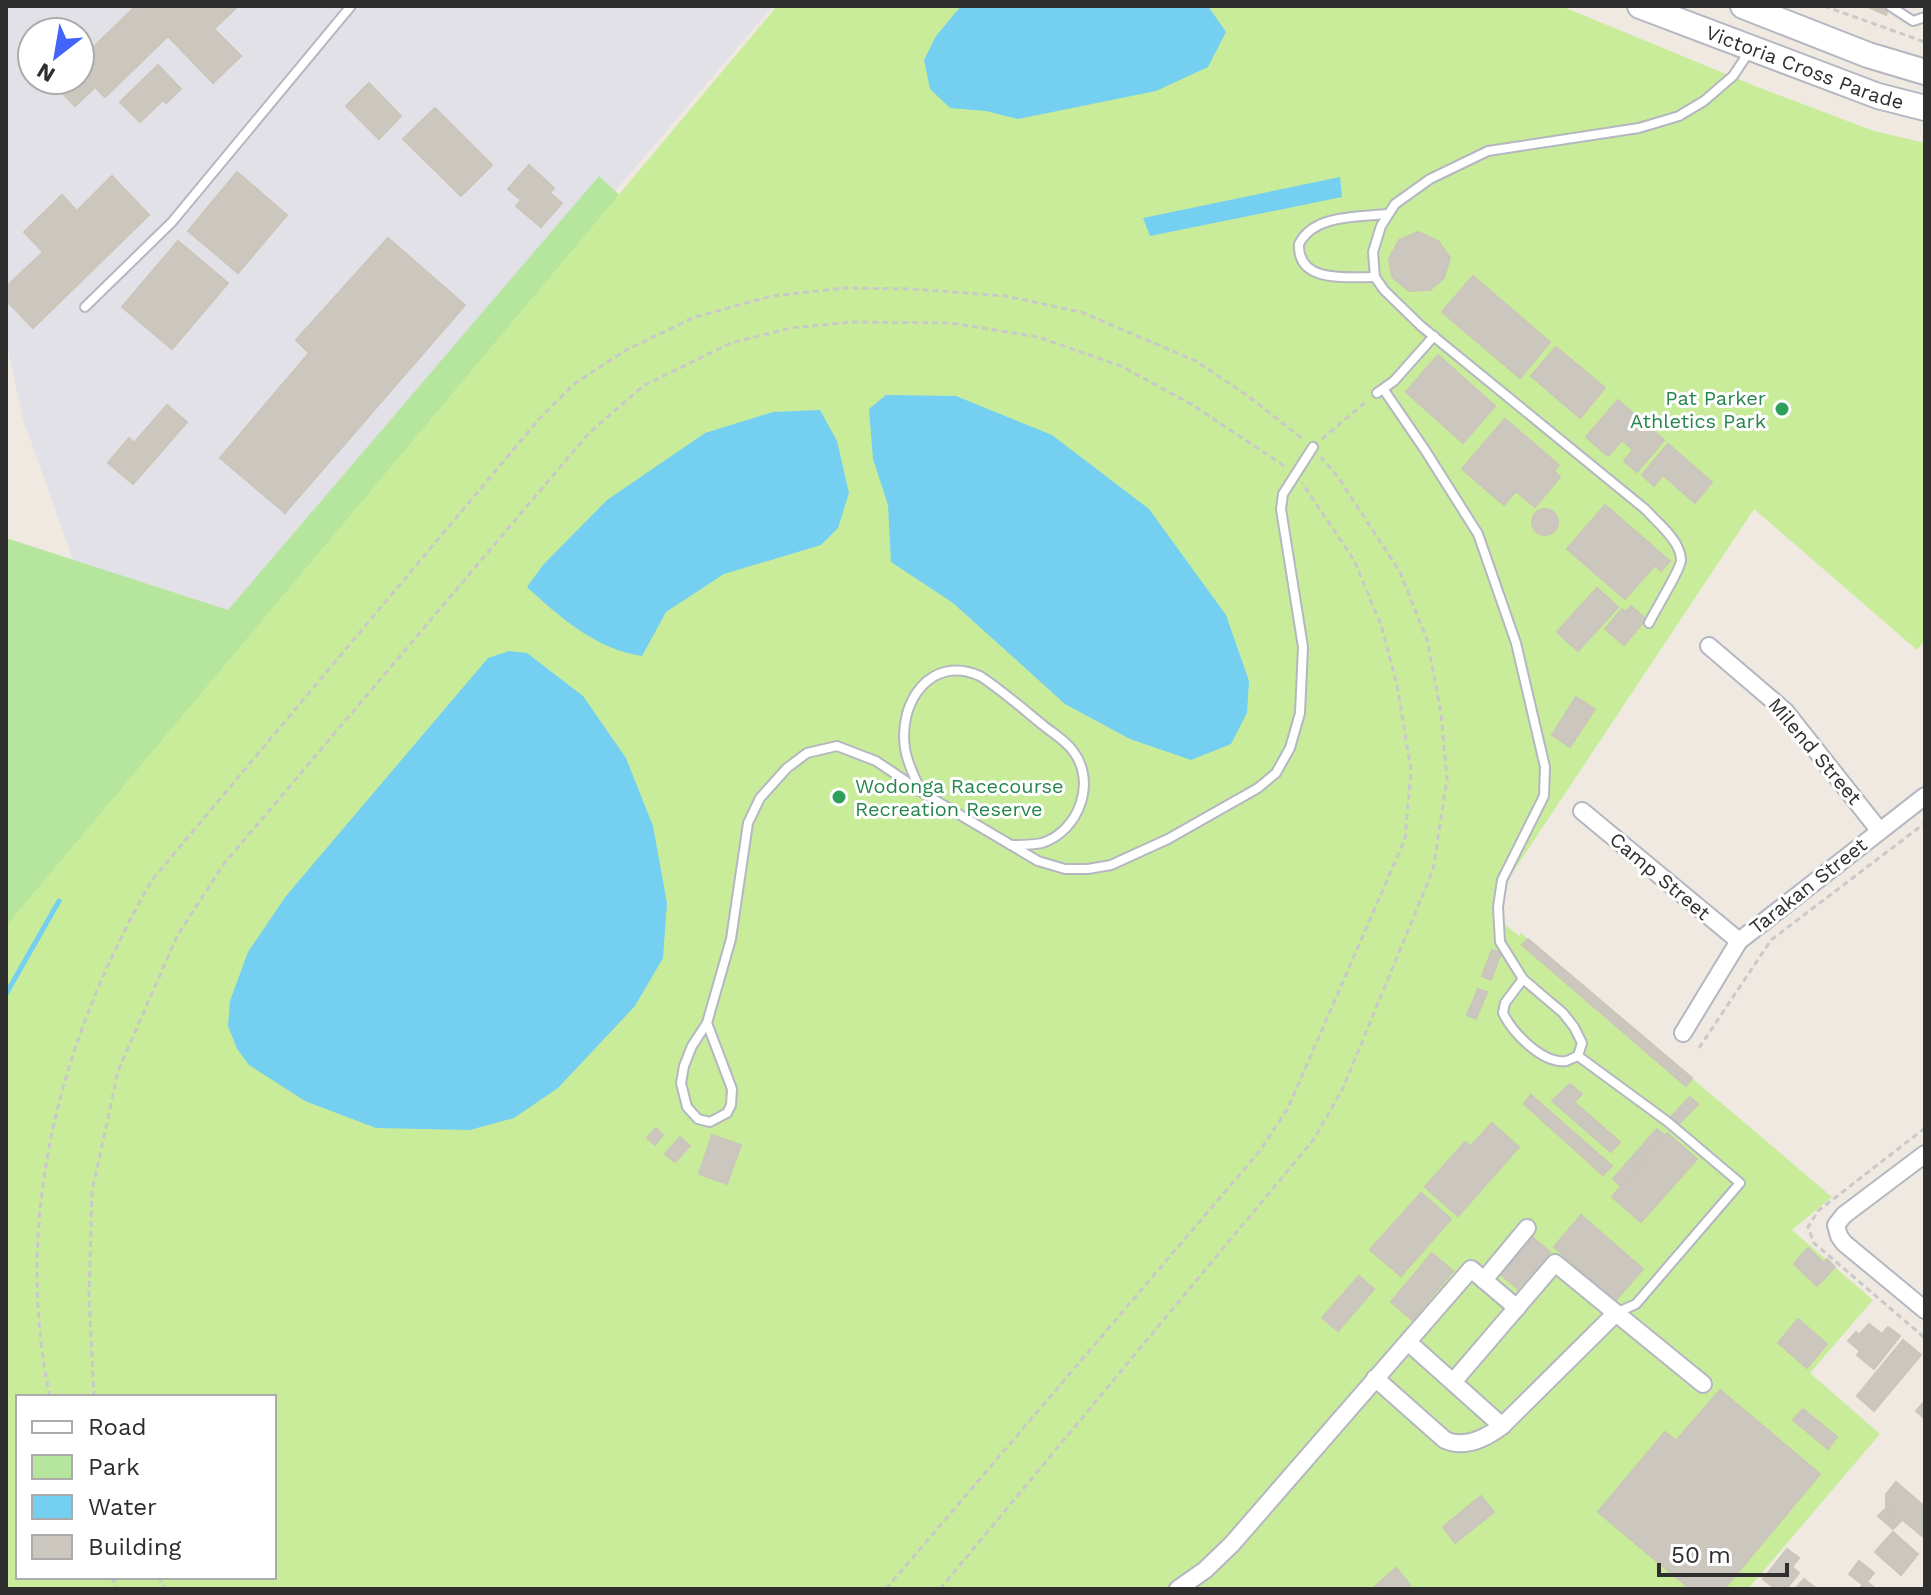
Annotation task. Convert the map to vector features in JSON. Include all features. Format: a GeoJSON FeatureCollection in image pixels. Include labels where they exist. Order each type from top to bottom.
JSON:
{"type":"FeatureCollection","features":[{"type":"Feature","properties":{"kind":"main road","name":"Victoria Cross Parade"},"geometry":{"type":"LineString","coordinates":[[1640,6],[1878,96],[1925,108]]}},
{"type":"Feature","properties":{"kind":"main road","name":"Victoria Cross Parade"},"geometry":{"type":"LineString","coordinates":[[1743,6],[1785,18],[1868,55],[1925,72]]}},
{"type":"Feature","properties":{"kind":"street","name":"Milend Street"},"geometry":{"type":"LineString","coordinates":[[1709,646],[1785,711],[1879,830]]}},
{"type":"Feature","properties":{"kind":"street","name":"Tarakan Street"},"geometry":{"type":"LineString","coordinates":[[1683,1033],[1739,941],[1925,796]]}},
{"type":"Feature","properties":{"kind":"street","name":"Camp Street"},"geometry":{"type":"LineString","coordinates":[[1582,811],[1739,941]]}},
{"type":"Feature","properties":{"kind":"street"},"geometry":{"type":"LineString","coordinates":[[1925,1154],[1844,1215],[1836,1225],[1844,1243],[1925,1310]]}},
{"type":"Feature","properties":{"kind":"street"},"geometry":{"type":"LineString","coordinates":[[1484,1280],[1527,1228]]}},
{"type":"Feature","properties":{"kind":"street"},"geometry":{"type":"LineString","coordinates":[[1453,1382],[1555,1263],[1703,1384]]}},
{"type":"Feature","properties":{"kind":"street"},"geometry":{"type":"LineString","coordinates":[[1178,1589],[1205,1570],[1232,1544],[1471,1269],[1517,1308]]}},
{"type":"Feature","properties":{"kind":"street"},"geometry":{"type":"LineString","coordinates":[[1375,1378],[1433,1431],[1453,1444],[1488,1437],[1616,1313]]}},
{"type":"Feature","properties":{"kind":"street"},"geometry":{"type":"LineString","coordinates":[[1408,1342],[1502,1426]]}},
{"type":"Feature","properties":{"kind":"lane"},"geometry":{"type":"LineString","coordinates":[[85,307],[172,222],[351,6]]}},
{"type":"Feature","properties":{"kind":"lane"},"geometry":{"type":"LineString","coordinates":[[1890,6],[1913,21],[1925,17]]}},
{"type":"Feature","properties":{"kind":"lane"},"geometry":{"type":"LineString","coordinates":[[1649,623],[1681,560],[1678,547],[1670,536],[1645,509],[1434,336],[1384,290],[1375,277],[1373,252],[1395,204],[1430,179],[1488,151],[1639,128],[1679,116],[1704,101],[1733,76],[1751,49]]}},
{"type":"Feature","properties":{"kind":"lane"},"geometry":{"type":"LineString","coordinates":[[1375,277],[1327,277],[1318,274],[1300,255],[1299,244],[1311,229],[1329,221],[1388,214]]}},
{"type":"Feature","properties":{"kind":"lane"},"geometry":{"type":"LineString","coordinates":[[1434,336],[1381,391],[1447,482],[1478,534],[1516,643],[1545,767],[1544,796],[1502,880],[1498,907],[1500,942],[1523,979],[1574,1027],[1582,1043],[1578,1056]]}},
{"type":"Feature","properties":{"kind":"lane"},"geometry":{"type":"LineString","coordinates":[[707,1023],[733,1096],[727,1113],[710,1122],[698,1119],[687,1107],[681,1083],[684,1066],[707,1023],[731,939],[748,823],[760,798],[787,768],[807,753],[837,746],[876,761],[1038,861],[1065,869],[1111,865],[1168,839],[1245,796],[1276,773],[1290,748],[1300,713],[1303,647],[1281,509],[1283,494],[1313,447]]}},
{"type":"Feature","properties":{"kind":"lane"},"geometry":{"type":"LineString","coordinates":[[922,792],[904,747],[906,714],[913,698],[929,679],[954,669],[966,670],[990,682],[1072,749],[1082,766],[1082,799],[1077,814],[1068,826],[1041,843],[1010,845]]}},
{"type":"Feature","properties":{"kind":"lane"},"geometry":{"type":"LineString","coordinates":[[1523,979],[1505,1003],[1503,1013],[1510,1028],[1529,1046],[1548,1056],[1565,1061],[1578,1056]]}},
{"type":"Feature","properties":{"kind":"lane"},"geometry":{"type":"LineString","coordinates":[[1578,1056],[1668,1122],[1740,1183],[1636,1304],[1616,1313]]}},
{"type":"Feature","properties":{"kind":"path"},"geometry":{"type":"LineString","coordinates":[[1824,6],[1925,42]]}},
{"type":"Feature","properties":{"kind":"path"},"geometry":{"type":"LineString","coordinates":[[50,1395],[37,1271],[44,1163],[56,1109],[91,1004],[133,913],[162,868],[539,419],[574,384],[626,350],[695,317],[772,296],[845,288],[1005,296],[1081,312],[1196,361],[1248,396],[1313,447],[1338,477],[1400,572],[1427,640],[1441,713],[1447,779],[1433,870],[1343,1088],[1314,1139],[940,1589]]}},
{"type":"Feature","properties":{"kind":"path"},"geometry":{"type":"LineString","coordinates":[[94,1395],[89,1297],[92,1192],[118,1071],[177,936],[223,865],[589,433],[643,386],[731,343],[791,328],[852,322],[951,323],[1038,337],[1121,366],[1191,404],[1295,473],[1354,560],[1381,625],[1397,685],[1411,770],[1405,839],[1288,1108],[1259,1152],[886,1589]]}},
{"type":"Feature","properties":{"kind":"path"},"geometry":{"type":"LineString","coordinates":[[1313,447],[1381,391]]}},
{"type":"Feature","properties":{"kind":"path"},"geometry":{"type":"LineString","coordinates":[[1699,1048],[1771,940],[1925,823]]}},
{"type":"Feature","properties":{"kind":"path"},"geometry":{"type":"LineString","coordinates":[[1925,1128],[1818,1211],[1808,1227],[1814,1243],[1925,1338]]}},
{"type":"Feature","properties":{"kind":"shaded area"},"geometry":{"type":"Polygon","coordinates":[[[6,6],[773,6],[220,654],[78,574],[23,419],[6,341],[6,6]]]}},
{"type":"Feature","properties":{"kind":"green space","name":"Wodonga Racecourse Recreation Reserve"},"geometry":{"type":"Polygon","coordinates":[[[777,6],[1561,6],[1874,131],[1925,143],[1925,640],[1917,650],[1754,509],[1501,890],[1501,921],[1519,936],[1521,933],[1832,1197],[1792,1230],[1873,1300],[1810,1373],[1880,1434],[1748,1589],[6,1589],[6,926],[777,6]]]}},
{"type":"Feature","properties":{"kind":"green space"},"geometry":{"type":"Polygon","coordinates":[[[599,176],[627,202],[6,978],[6,538],[228,610],[599,176]]]}},
{"type":"Feature","properties":{"kind":"water"},"geometry":{"type":"Polygon","coordinates":[[[961,6],[1208,6],[1226,32],[1208,67],[1156,91],[1018,119],[986,111],[950,108],[930,89],[924,60],[936,36],[961,6]]]}},
{"type":"Feature","properties":{"kind":"water"},"geometry":{"type":"Polygon","coordinates":[[[1340,177],[1342,197],[1150,236],[1143,218],[1340,177]]]}},
{"type":"Feature","properties":{"kind":"water"},"geometry":{"type":"Polygon","coordinates":[[[886,395],[956,396],[1052,435],[1149,509],[1226,615],[1249,681],[1247,713],[1231,744],[1191,760],[1130,739],[1065,704],[953,603],[891,562],[888,505],[873,459],[869,409],[886,395]]]}},
{"type":"Feature","properties":{"kind":"water"},"geometry":{"type":"Polygon","coordinates":[[[820,410],[837,441],[849,493],[838,528],[821,545],[724,574],[666,612],[642,656],[610,647],[580,630],[527,587],[543,565],[607,500],[705,433],[773,412],[820,410]]]}},
{"type":"Feature","properties":{"kind":"water"},"geometry":{"type":"Polygon","coordinates":[[[509,651],[527,653],[583,696],[626,758],[653,826],[667,903],[663,958],[635,1006],[558,1088],[514,1118],[470,1130],[376,1128],[305,1101],[249,1065],[237,1049],[228,1026],[230,1001],[248,952],[286,896],[488,658],[509,651]]]}},
{"type":"Feature","properties":{"kind":"building"},"geometry":{"type":"Polygon","coordinates":[[[136,6],[238,6],[214,29],[241,56],[213,83],[168,36],[105,97],[96,88],[96,45],[136,6]]]}},
{"type":"Feature","properties":{"kind":"building"},"geometry":{"type":"Polygon","coordinates":[[[1866,6],[1889,6],[1886,15],[1866,6]]]}},
{"type":"Feature","properties":{"kind":"building"},"geometry":{"type":"Polygon","coordinates":[[[158,65],[181,89],[166,103],[163,100],[140,122],[120,102],[158,65]]]}},
{"type":"Feature","properties":{"kind":"building"},"geometry":{"type":"Polygon","coordinates":[[[369,83],[401,116],[379,139],[346,106],[369,83]]]}},
{"type":"Feature","properties":{"kind":"building"},"geometry":{"type":"Polygon","coordinates":[[[65,96],[86,96],[75,106],[65,96]]]}},
{"type":"Feature","properties":{"kind":"building"},"geometry":{"type":"Polygon","coordinates":[[[435,108],[492,165],[461,196],[403,139],[435,108]]]}},
{"type":"Feature","properties":{"kind":"building"},"geometry":{"type":"Polygon","coordinates":[[[529,165],[554,188],[550,193],[562,203],[541,227],[516,206],[521,200],[508,189],[529,165]]]}},
{"type":"Feature","properties":{"kind":"building"},"geometry":{"type":"Polygon","coordinates":[[[237,172],[287,215],[238,273],[188,231],[237,172]]]}},
{"type":"Feature","properties":{"kind":"building"},"geometry":{"type":"Polygon","coordinates":[[[112,176],[149,215],[33,328],[6,300],[6,287],[43,252],[24,232],[62,195],[77,211],[112,176]]]}},
{"type":"Feature","properties":{"kind":"building"},"geometry":{"type":"Polygon","coordinates":[[[1418,232],[1438,241],[1450,258],[1444,278],[1430,290],[1409,291],[1392,277],[1389,259],[1399,240],[1418,232]]]}},
{"type":"Feature","properties":{"kind":"building"},"geometry":{"type":"Polygon","coordinates":[[[388,238],[465,305],[285,513],[220,458],[309,353],[296,340],[388,238]]]}},
{"type":"Feature","properties":{"kind":"building"},"geometry":{"type":"Polygon","coordinates":[[[178,241],[228,283],[172,349],[122,307],[178,241]]]}},
{"type":"Feature","properties":{"kind":"building"},"geometry":{"type":"Polygon","coordinates":[[[1473,276],[1550,342],[1520,378],[1442,312],[1473,276]]]}},
{"type":"Feature","properties":{"kind":"building"},"geometry":{"type":"Polygon","coordinates":[[[1556,347],[1605,388],[1580,418],[1531,376],[1556,347]]]}},
{"type":"Feature","properties":{"kind":"building"},"geometry":{"type":"Polygon","coordinates":[[[1438,355],[1495,406],[1463,443],[1406,392],[1438,355]]]}},
{"type":"Feature","properties":{"kind":"building"},"geometry":{"type":"Polygon","coordinates":[[[1618,400],[1664,440],[1637,472],[1624,461],[1633,450],[1622,440],[1608,456],[1586,437],[1618,400]]]}},
{"type":"Feature","properties":{"kind":"building"},"geometry":{"type":"Polygon","coordinates":[[[167,405],[187,422],[133,484],[108,463],[129,438],[134,443],[167,405]]]}},
{"type":"Feature","properties":{"kind":"building"},"geometry":{"type":"Polygon","coordinates":[[[1505,419],[1559,465],[1554,471],[1560,477],[1535,507],[1516,491],[1504,505],[1462,469],[1505,419]]]}},
{"type":"Feature","properties":{"kind":"building"},"geometry":{"type":"Polygon","coordinates":[[[1668,444],[1712,482],[1695,503],[1663,475],[1654,486],[1642,475],[1668,444]]]}},
{"type":"Feature","properties":{"kind":"building"},"geometry":{"type":"Polygon","coordinates":[[[1605,505],[1670,561],[1661,571],[1655,565],[1625,599],[1567,549],[1605,505]]]}},
{"type":"Feature","properties":{"kind":"building"},"geometry":{"type":"Polygon","coordinates":[[[1545,509],[1554,513],[1558,522],[1554,531],[1545,535],[1536,531],[1532,522],[1536,513],[1545,509]]]}},
{"type":"Feature","properties":{"kind":"building"},"geometry":{"type":"Polygon","coordinates":[[[1597,588],[1618,607],[1578,651],[1557,632],[1597,588]]]}},
{"type":"Feature","properties":{"kind":"building"},"geometry":{"type":"Polygon","coordinates":[[[1631,606],[1646,619],[1624,645],[1605,629],[1622,609],[1626,612],[1631,606]]]}},
{"type":"Feature","properties":{"kind":"building"},"geometry":{"type":"Polygon","coordinates":[[[1576,697],[1595,709],[1570,747],[1552,735],[1576,697]]]}},
{"type":"Feature","properties":{"kind":"building"},"geometry":{"type":"Polygon","coordinates":[[[1528,939],[1692,1078],[1686,1086],[1522,945],[1528,939]]]}},
{"type":"Feature","properties":{"kind":"building"},"geometry":{"type":"Polygon","coordinates":[[[1492,950],[1501,953],[1491,980],[1482,976],[1492,950]]]}},
{"type":"Feature","properties":{"kind":"building"},"geometry":{"type":"Polygon","coordinates":[[[1478,989],[1487,992],[1476,1019],[1467,1015],[1478,989]]]}},
{"type":"Feature","properties":{"kind":"building"},"geometry":{"type":"Polygon","coordinates":[[[1570,1084],[1582,1094],[1574,1102],[1620,1142],[1611,1152],[1552,1101],[1570,1084]]]}},
{"type":"Feature","properties":{"kind":"building"},"geometry":{"type":"Polygon","coordinates":[[[1531,1095],[1612,1166],[1603,1175],[1524,1104],[1531,1095]]]}},
{"type":"Feature","properties":{"kind":"building"},"geometry":{"type":"Polygon","coordinates":[[[1690,1097],[1698,1104],[1677,1126],[1670,1118],[1690,1097]]]}},
{"type":"Feature","properties":{"kind":"building"},"geometry":{"type":"Polygon","coordinates":[[[1492,1123],[1519,1147],[1458,1216],[1425,1187],[1465,1142],[1471,1146],[1492,1123]]]}},
{"type":"Feature","properties":{"kind":"building"},"geometry":{"type":"Polygon","coordinates":[[[656,1128],[663,1135],[655,1145],[647,1138],[656,1128]]]}},
{"type":"Feature","properties":{"kind":"building"},"geometry":{"type":"Polygon","coordinates":[[[1657,1129],[1665,1136],[1621,1186],[1613,1179],[1657,1129]]]}},
{"type":"Feature","properties":{"kind":"building"},"geometry":{"type":"Polygon","coordinates":[[[1667,1133],[1697,1159],[1641,1222],[1612,1197],[1667,1133]]]}},
{"type":"Feature","properties":{"kind":"building"},"geometry":{"type":"Polygon","coordinates":[[[712,1135],[741,1145],[727,1184],[699,1174],[712,1135]]]}},
{"type":"Feature","properties":{"kind":"building"},"geometry":{"type":"Polygon","coordinates":[[[680,1137],[690,1146],[675,1162],[665,1154],[680,1137]]]}},
{"type":"Feature","properties":{"kind":"building"},"geometry":{"type":"Polygon","coordinates":[[[1421,1193],[1451,1219],[1401,1276],[1370,1250],[1421,1193]]]}},
{"type":"Feature","properties":{"kind":"building"},"geometry":{"type":"Polygon","coordinates":[[[1581,1215],[1643,1269],[1615,1301],[1554,1247],[1581,1215]]]}},
{"type":"Feature","properties":{"kind":"building"},"geometry":{"type":"Polygon","coordinates":[[[1530,1235],[1550,1252],[1518,1289],[1498,1272],[1530,1235]]]}},
{"type":"Feature","properties":{"kind":"building"},"geometry":{"type":"Polygon","coordinates":[[[1808,1248],[1824,1263],[1827,1259],[1835,1267],[1817,1286],[1794,1264],[1808,1248]]]}},
{"type":"Feature","properties":{"kind":"building"},"geometry":{"type":"Polygon","coordinates":[[[1432,1253],[1453,1271],[1412,1320],[1391,1302],[1432,1253]]]}},
{"type":"Feature","properties":{"kind":"building"},"geometry":{"type":"Polygon","coordinates":[[[1359,1276],[1374,1289],[1338,1331],[1322,1318],[1359,1276]]]}},
{"type":"Feature","properties":{"kind":"building"},"geometry":{"type":"Polygon","coordinates":[[[1798,1319],[1827,1344],[1807,1368],[1778,1343],[1798,1319]]]}},
{"type":"Feature","properties":{"kind":"building"},"geometry":{"type":"Polygon","coordinates":[[[1869,1324],[1882,1334],[1888,1327],[1900,1336],[1874,1369],[1857,1355],[1860,1351],[1848,1341],[1869,1324]]]}},
{"type":"Feature","properties":{"kind":"building"},"geometry":{"type":"Polygon","coordinates":[[[1903,1340],[1921,1355],[1874,1411],[1857,1396],[1903,1340]]]}},
{"type":"Feature","properties":{"kind":"building"},"geometry":{"type":"Polygon","coordinates":[[[1720,1390],[1820,1474],[1724,1589],[1690,1589],[1598,1512],[1665,1432],[1676,1441],[1720,1390]]]}},
{"type":"Feature","properties":{"kind":"building"},"geometry":{"type":"Polygon","coordinates":[[[1925,1401],[1925,1419],[1916,1411],[1925,1401]]]}},
{"type":"Feature","properties":{"kind":"building"},"geometry":{"type":"Polygon","coordinates":[[[1803,1409],[1837,1437],[1828,1449],[1793,1420],[1803,1409]]]}},
{"type":"Feature","properties":{"kind":"building"},"geometry":{"type":"Polygon","coordinates":[[[1896,1482],[1925,1507],[1925,1532],[1922,1536],[1886,1506],[1886,1494],[1896,1482]]]}},
{"type":"Feature","properties":{"kind":"building"},"geometry":{"type":"Polygon","coordinates":[[[1481,1496],[1494,1512],[1455,1543],[1443,1527],[1481,1496]]]}},
{"type":"Feature","properties":{"kind":"building"},"geometry":{"type":"Polygon","coordinates":[[[1886,1508],[1901,1521],[1893,1529],[1878,1516],[1886,1508]]]}},
{"type":"Feature","properties":{"kind":"building"},"geometry":{"type":"Polygon","coordinates":[[[1893,1532],[1918,1554],[1901,1575],[1875,1552],[1893,1532]]]}},
{"type":"Feature","properties":{"kind":"building"},"geometry":{"type":"Polygon","coordinates":[[[1787,1549],[1799,1558],[1792,1567],[1799,1573],[1787,1588],[1776,1589],[1763,1579],[1787,1549]]]}},
{"type":"Feature","properties":{"kind":"building"},"geometry":{"type":"Polygon","coordinates":[[[1859,1561],[1874,1573],[1867,1582],[1876,1589],[1859,1589],[1863,1585],[1849,1574],[1859,1561]]]}},
{"type":"Feature","properties":{"kind":"building"},"geometry":{"type":"Polygon","coordinates":[[[1396,1568],[1410,1585],[1406,1589],[1372,1589],[1396,1568]]]}},
{"type":"Feature","properties":{"kind":"building"},"geometry":{"type":"Polygon","coordinates":[[[1804,1579],[1817,1589],[1795,1589],[1804,1579]]]}},
{"type":"Feature","properties":{"kind":"waterway"},"geometry":{"type":"LineString","coordinates":[[6,994],[59,901]]}},
{"type":"Feature","properties":{"kind":"place","name":"Pat Parker Athletics Park"},"geometry":{"type":"Point","coordinates":[1782,409]}},
{"type":"Feature","properties":{"kind":"place","name":"Wodonga Racecourse Recreation Reserve"},"geometry":{"type":"Point","coordinates":[839,797]}}]}
